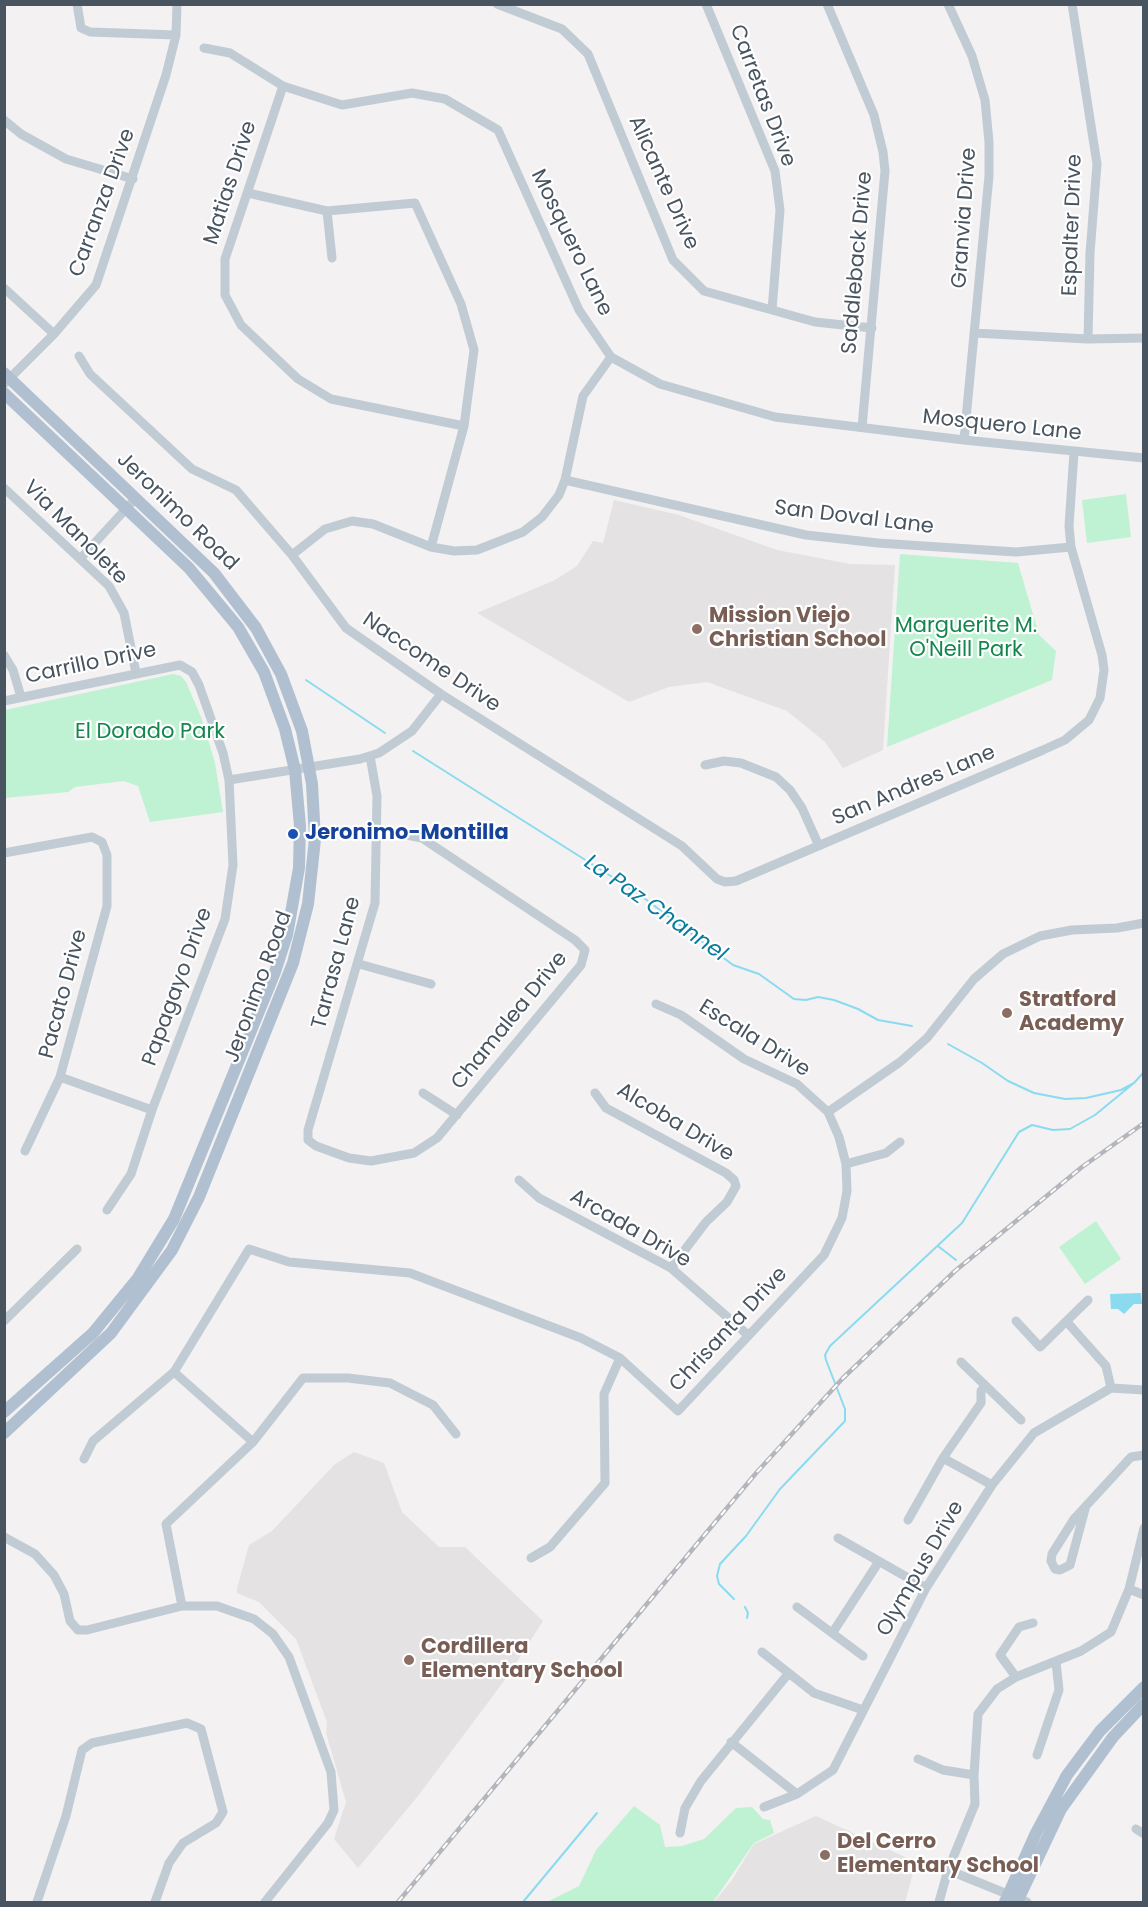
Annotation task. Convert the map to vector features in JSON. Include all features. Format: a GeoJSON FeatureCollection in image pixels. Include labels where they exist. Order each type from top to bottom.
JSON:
{"type":"FeatureCollection","features":[{"type":"Feature","properties":{"kind":"main road","name":"Jeronimo Road"},"geometry":{"type":"LineString","coordinates":[[4,1433],[93,1351],[132,1307],[172,1250],[199,1197],[292,963],[303,930],[314,859],[314,810],[310,767],[288,690],[256,628],[214,573],[6,378]]}},
{"type":"Feature","properties":{"kind":"main road","name":"Jeronimo Road"},"geometry":{"type":"LineString","coordinates":[[4,393],[204,583],[238,627],[273,693],[295,770],[300,859],[287,935],[187,1191],[156,1249],[114,1308],[68,1358],[4,1412]]}},
{"type":"Feature","properties":{"kind":"main road"},"geometry":{"type":"LineString","coordinates":[[1015,1900],[1035,1833],[1066,1776],[1100,1731],[1143,1687]]}},
{"type":"Feature","properties":{"kind":"main road"},"geometry":{"type":"LineString","coordinates":[[1015,1900],[1061,1809],[1113,1737],[1143,1704]]}},
{"type":"Feature","properties":{"kind":"street"},"geometry":{"type":"LineString","coordinates":[[77,4],[81,28],[90,32],[176,35]]}},
{"type":"Feature","properties":{"kind":"street","name":"Carranza Drive"},"geometry":{"type":"LineString","coordinates":[[6,378],[54,334],[96,285],[133,179],[176,35],[177,4]]}},
{"type":"Feature","properties":{"kind":"street","name":"Alicante Drive"},"geometry":{"type":"LineString","coordinates":[[497,4],[562,29],[588,54],[673,260],[704,291],[815,322],[872,328]]}},
{"type":"Feature","properties":{"kind":"street","name":"Carretas Drive"},"geometry":{"type":"LineString","coordinates":[[706,4],[775,171],[780,210],[772,310]]}},
{"type":"Feature","properties":{"kind":"street","name":"Saddleback Drive"},"geometry":{"type":"LineString","coordinates":[[827,4],[874,115],[883,152],[885,190],[862,428]]}},
{"type":"Feature","properties":{"kind":"street","name":"Granvia Drive"},"geometry":{"type":"LineString","coordinates":[[948,4],[972,56],[985,100],[990,142],[989,176],[964,441]]}},
{"type":"Feature","properties":{"kind":"street","name":"Espalter Drive"},"geometry":{"type":"LineString","coordinates":[[1072,4],[1097,164],[1090,253],[1088,339]]}},
{"type":"Feature","properties":{"kind":"street","name":"Mosquero Lane"},"geometry":{"type":"LineString","coordinates":[[204,48],[230,53],[283,86],[342,105],[412,93],[445,99],[498,130],[579,309],[611,357],[660,384],[775,417],[964,441],[1143,458]]}},
{"type":"Feature","properties":{"kind":"street","name":"Matias Drive"},"geometry":{"type":"LineString","coordinates":[[283,86],[225,259],[225,295],[241,325],[298,379],[331,399],[464,426]]}},
{"type":"Feature","properties":{"kind":"street"},"geometry":{"type":"LineString","coordinates":[[4,120],[21,134],[66,159],[133,179]]}},
{"type":"Feature","properties":{"kind":"street"},"geometry":{"type":"LineString","coordinates":[[248,193],[327,211],[415,203],[461,304],[474,350],[464,426],[431,547]]}},
{"type":"Feature","properties":{"kind":"street"},"geometry":{"type":"LineString","coordinates":[[327,211],[332,258]]}},
{"type":"Feature","properties":{"kind":"street"},"geometry":{"type":"LineString","coordinates":[[4,288],[54,334]]}},
{"type":"Feature","properties":{"kind":"street"},"geometry":{"type":"LineString","coordinates":[[974,333],[1088,339],[1143,338]]}},
{"type":"Feature","properties":{"kind":"street","name":"Naccome Drive"},"geometry":{"type":"LineString","coordinates":[[79,356],[90,374],[192,469],[236,490],[292,555],[346,628],[441,694],[682,846],[717,879],[726,882]]}},
{"type":"Feature","properties":{"kind":"street"},"geometry":{"type":"LineString","coordinates":[[292,555],[325,529],[352,520],[373,524],[431,547],[466,552],[511,539],[542,517],[559,495],[565,480],[583,396],[611,357]]}},
{"type":"Feature","properties":{"kind":"street"},"geometry":{"type":"LineString","coordinates":[[1071,547],[1069,526],[1074,452]]}},
{"type":"Feature","properties":{"kind":"street","name":"San Doval Lane"},"geometry":{"type":"LineString","coordinates":[[565,480],[806,535],[878,543],[1016,552],[1071,547]]}},
{"type":"Feature","properties":{"kind":"street","name":"Via Manolete"},"geometry":{"type":"LineString","coordinates":[[4,488],[109,586],[123,609],[136,673]]}},
{"type":"Feature","properties":{"kind":"street"},"geometry":{"type":"LineString","coordinates":[[80,559],[135,499]]}},
{"type":"Feature","properties":{"kind":"street","name":"San Andres Lane"},"geometry":{"type":"LineString","coordinates":[[726,882],[735,881],[819,846],[1065,740],[1089,720],[1103,686],[1102,655],[1071,547]]}},
{"type":"Feature","properties":{"kind":"street"},"geometry":{"type":"LineString","coordinates":[[4,655],[14,670],[21,697]]}},
{"type":"Feature","properties":{"kind":"street","name":"Carrillo Drive"},"geometry":{"type":"LineString","coordinates":[[4,701],[174,665],[185,667]]}},
{"type":"Feature","properties":{"kind":"street","name":"Papagayo Drive"},"geometry":{"type":"LineString","coordinates":[[107,1210],[131,1174],[152,1110],[225,919],[233,864],[230,780],[206,703],[195,677],[185,667]]}},
{"type":"Feature","properties":{"kind":"street"},"geometry":{"type":"LineString","coordinates":[[230,780],[370,756],[390,747],[412,731],[441,694]]}},
{"type":"Feature","properties":{"kind":"street","name":"Tarrasa Lane"},"geometry":{"type":"LineString","coordinates":[[308,1140],[308,1130],[359,964],[375,903],[376,783],[370,756]]}},
{"type":"Feature","properties":{"kind":"street"},"geometry":{"type":"LineString","coordinates":[[705,765],[724,761],[741,763],[776,777],[790,790],[802,808],[819,846]]}},
{"type":"Feature","properties":{"kind":"street","name":"Chamalea Drive"},"geometry":{"type":"LineString","coordinates":[[308,1140],[316,1146],[349,1158],[371,1161],[414,1154],[437,1138],[457,1115],[581,965],[585,950],[575,940],[422,837],[377,829]]}},
{"type":"Feature","properties":{"kind":"street","name":"Pacato Drive"},"geometry":{"type":"LineString","coordinates":[[4,853],[92,837],[102,842],[107,855],[107,906],[60,1077],[25,1151]]}},
{"type":"Feature","properties":{"kind":"street"},"geometry":{"type":"LineString","coordinates":[[828,1112],[900,1062],[927,1038],[975,979],[1003,954],[1040,936],[1072,930],[1117,928],[1143,923]]}},
{"type":"Feature","properties":{"kind":"street"},"geometry":{"type":"LineString","coordinates":[[359,964],[431,984]]}},
{"type":"Feature","properties":{"kind":"street","name":"Escala Drive"},"geometry":{"type":"LineString","coordinates":[[656,1004],[681,1015],[744,1059],[797,1084],[828,1112]]}},
{"type":"Feature","properties":{"kind":"street"},"geometry":{"type":"LineString","coordinates":[[60,1077],[152,1110]]}},
{"type":"Feature","properties":{"kind":"street"},"geometry":{"type":"LineString","coordinates":[[423,1093],[457,1115]]}},
{"type":"Feature","properties":{"kind":"street","name":"Alcoba Drive"},"geometry":{"type":"LineString","coordinates":[[595,1093],[606,1108],[726,1173],[734,1180],[736,1186],[727,1202],[706,1222],[671,1268]]}},
{"type":"Feature","properties":{"kind":"street","name":"Chrisanta Drive"},"geometry":{"type":"LineString","coordinates":[[84,1459],[93,1441],[174,1372],[249,1249],[289,1262],[410,1273],[581,1338],[620,1358],[678,1411],[824,1255],[842,1218],[847,1191],[846,1164],[839,1137],[828,1112]]}},
{"type":"Feature","properties":{"kind":"street"},"geometry":{"type":"LineString","coordinates":[[846,1164],[886,1153],[900,1142]]}},
{"type":"Feature","properties":{"kind":"street","name":"Arcada Drive"},"geometry":{"type":"LineString","coordinates":[[519,1180],[539,1198],[671,1268],[748,1335]]}},
{"type":"Feature","properties":{"kind":"street"},"geometry":{"type":"LineString","coordinates":[[4,1320],[76,1249]]}},
{"type":"Feature","properties":{"kind":"street"},"geometry":{"type":"LineString","coordinates":[[1016,1321],[1040,1347],[1088,1300]]}},
{"type":"Feature","properties":{"kind":"street"},"geometry":{"type":"LineString","coordinates":[[1067,1322],[1106,1366],[1111,1388],[1143,1390]]}},
{"type":"Feature","properties":{"kind":"street"},"geometry":{"type":"LineString","coordinates":[[531,1558],[550,1547],[605,1483],[604,1394],[620,1358]]}},
{"type":"Feature","properties":{"kind":"street"},"geometry":{"type":"LineString","coordinates":[[961,1362],[1021,1420]]}},
{"type":"Feature","properties":{"kind":"street"},"geometry":{"type":"LineString","coordinates":[[174,1372],[254,1442]]}},
{"type":"Feature","properties":{"kind":"street"},"geometry":{"type":"LineString","coordinates":[[182,1606],[166,1524],[254,1442],[303,1378],[348,1378],[390,1383],[433,1405],[456,1434]]}},
{"type":"Feature","properties":{"kind":"street"},"geometry":{"type":"LineString","coordinates":[[908,1520],[943,1458],[981,1403],[981,1391],[985,1386]]}},
{"type":"Feature","properties":{"kind":"street","name":"Olympus Drive"},"geometry":{"type":"LineString","coordinates":[[764,1807],[797,1794],[833,1770],[926,1588],[992,1485],[1034,1433],[1111,1388]]}},
{"type":"Feature","properties":{"kind":"street"},"geometry":{"type":"LineString","coordinates":[[981,1403],[986,1404],[997,1397]]}},
{"type":"Feature","properties":{"kind":"street"},"geometry":{"type":"LineString","coordinates":[[1085,1509],[1070,1565],[1060,1570],[1055,1569],[1051,1562],[1052,1554],[1074,1519],[1131,1457],[1143,1455]]}},
{"type":"Feature","properties":{"kind":"street"},"geometry":{"type":"LineString","coordinates":[[943,1458],[992,1485]]}},
{"type":"Feature","properties":{"kind":"street"},"geometry":{"type":"LineString","coordinates":[[939,1902],[948,1870],[975,1804],[974,1775],[978,1714],[997,1689],[1016,1677],[1082,1651],[1111,1632],[1129,1589],[1143,1528]]}},
{"type":"Feature","properties":{"kind":"street"},"geometry":{"type":"LineString","coordinates":[[4,1538],[35,1554],[54,1575],[64,1594],[70,1621],[78,1630],[87,1630],[182,1606],[217,1606],[254,1619],[273,1634],[289,1657],[331,1772],[334,1810],[328,1823],[265,1902]]}},
{"type":"Feature","properties":{"kind":"street"},"geometry":{"type":"LineString","coordinates":[[838,1538],[878,1563],[926,1588]]}},
{"type":"Feature","properties":{"kind":"street"},"geometry":{"type":"LineString","coordinates":[[833,1632],[878,1563]]}},
{"type":"Feature","properties":{"kind":"street"},"geometry":{"type":"LineString","coordinates":[[1129,1589],[1143,1595]]}},
{"type":"Feature","properties":{"kind":"street"},"geometry":{"type":"LineString","coordinates":[[797,1607],[863,1656]]}},
{"type":"Feature","properties":{"kind":"street"},"geometry":{"type":"LineString","coordinates":[[1016,1677],[1000,1655],[1019,1627],[1033,1623]]}},
{"type":"Feature","properties":{"kind":"street"},"geometry":{"type":"LineString","coordinates":[[762,1652],[814,1693],[863,1710]]}},
{"type":"Feature","properties":{"kind":"street"},"geometry":{"type":"LineString","coordinates":[[1037,1755],[1059,1690],[1056,1662]]}},
{"type":"Feature","properties":{"kind":"street"},"geometry":{"type":"LineString","coordinates":[[680,1833],[685,1808],[701,1781],[788,1674]]}},
{"type":"Feature","properties":{"kind":"street"},"geometry":{"type":"LineString","coordinates":[[37,1902],[66,1815],[82,1750],[92,1743],[187,1723],[201,1729],[224,1812],[216,1823],[183,1843],[169,1863],[155,1902]]}},
{"type":"Feature","properties":{"kind":"street"},"geometry":{"type":"LineString","coordinates":[[731,1742],[797,1794]]}},
{"type":"Feature","properties":{"kind":"street"},"geometry":{"type":"LineString","coordinates":[[918,1759],[943,1770],[974,1775]]}},
{"type":"Feature","properties":{"kind":"street"},"geometry":{"type":"LineString","coordinates":[[948,1870],[1015,1900]]}},
{"type":"Feature","properties":{"kind":"shaded area","name":"Mission Viejo Christian School"},"geometry":{"type":"Polygon","coordinates":[[[614,500],[679,515],[777,550],[850,564],[895,565],[883,750],[843,768],[825,742],[787,711],[707,682],[669,687],[629,702],[477,613],[555,580],[577,566],[593,541],[603,543],[614,500]]]}},
{"type":"Feature","properties":{"kind":"shaded area","name":"Cordillera Elementary School"},"geometry":{"type":"Polygon","coordinates":[[[354,1452],[384,1463],[402,1512],[439,1547],[465,1547],[543,1621],[507,1677],[418,1796],[358,1868],[334,1839],[346,1802],[326,1733],[327,1722],[296,1639],[259,1602],[237,1593],[249,1545],[272,1531],[334,1465],[354,1452]]]}},
{"type":"Feature","properties":{"kind":"shaded area","name":"Del Cerro Elementary School"},"geometry":{"type":"Polygon","coordinates":[[[816,1816],[916,1862],[905,1902],[714,1902],[732,1880],[754,1844],[816,1816]]]}},
{"type":"Feature","properties":{"kind":"green space"},"geometry":{"type":"Polygon","coordinates":[[[1126,494],[1131,537],[1087,543],[1082,500],[1126,494]]]}},
{"type":"Feature","properties":{"kind":"green space","name":"Marguerite M. O'Neill Park"},"geometry":{"type":"Polygon","coordinates":[[[900,554],[1018,563],[1039,635],[1056,651],[1052,680],[887,747],[900,554]]]}},
{"type":"Feature","properties":{"kind":"green space","name":"El Dorado Park"},"geometry":{"type":"Polygon","coordinates":[[[173,674],[181,676],[186,682],[202,719],[215,763],[223,812],[150,822],[138,786],[124,781],[75,787],[68,792],[5,798],[5,710],[173,674]]]}},
{"type":"Feature","properties":{"kind":"green space"},"geometry":{"type":"Polygon","coordinates":[[[1096,1221],[1121,1259],[1085,1284],[1059,1247],[1096,1221]]]}},
{"type":"Feature","properties":{"kind":"green space"},"geometry":{"type":"Polygon","coordinates":[[[634,1806],[660,1825],[665,1847],[682,1846],[704,1839],[736,1808],[752,1807],[763,1819],[770,1820],[774,1833],[754,1843],[713,1902],[547,1902],[579,1886],[596,1850],[634,1806]]]}},
{"type":"Feature","properties":{"kind":"water"},"geometry":{"type":"Polygon","coordinates":[[[1141,1293],[1142,1304],[1134,1304],[1124,1314],[1118,1309],[1111,1309],[1110,1294],[1141,1293]]]}},
{"type":"Feature","properties":{"kind":"waterway","name":"La Paz Channel"},"geometry":{"type":"LineString","coordinates":[[306,680],[385,733]]}},
{"type":"Feature","properties":{"kind":"waterway","name":"La Paz Channel"},"geometry":{"type":"LineString","coordinates":[[413,751],[636,892],[733,965],[759,974],[794,999],[806,1000],[818,997],[834,1000],[878,1020],[912,1026]]}},
{"type":"Feature","properties":{"kind":"waterway","name":"La Paz Channel"},"geometry":{"type":"LineString","coordinates":[[948,1044],[1008,1081],[1034,1093],[1065,1099],[1086,1098],[1121,1090],[1134,1083],[1144,1072]]}},
{"type":"Feature","properties":{"kind":"waterway"},"geometry":{"type":"LineString","coordinates":[[734,1599],[719,1584],[717,1576],[720,1564],[746,1536],[780,1489],[845,1421],[845,1409],[826,1360],[825,1355],[830,1346],[962,1223],[1019,1132],[1032,1125],[1053,1130],[1070,1129],[1095,1115],[1134,1083]]}},
{"type":"Feature","properties":{"kind":"waterway"},"geometry":{"type":"LineString","coordinates":[[938,1246],[956,1260]]}},
{"type":"Feature","properties":{"kind":"waterway"},"geometry":{"type":"LineString","coordinates":[[745,1607],[748,1613],[747,1618]]}},
{"type":"Feature","properties":{"kind":"waterway"},"geometry":{"type":"LineString","coordinates":[[523,1902],[597,1813]]}},
{"type":"Feature","properties":{"kind":"railway"},"geometry":{"type":"LineString","coordinates":[[398,1902],[757,1472],[843,1378],[955,1271],[1082,1167],[1144,1123]]}},
{"type":"Feature","properties":{"kind":"place","name":"Mission Viejo Christian School"},"geometry":{"type":"Point","coordinates":[697,629]}},
{"type":"Feature","properties":{"kind":"place","name":"Jeronimo-Montilla"},"geometry":{"type":"Point","coordinates":[293,834]}},
{"type":"Feature","properties":{"kind":"place","name":"Stratford Academy"},"geometry":{"type":"Point","coordinates":[1007,1013]}},
{"type":"Feature","properties":{"kind":"place","name":"Cordillera Elementary School"},"geometry":{"type":"Point","coordinates":[409,1660]}},
{"type":"Feature","properties":{"kind":"place","name":"Del Cerro Elementary School"},"geometry":{"type":"Point","coordinates":[825,1855]}}]}
